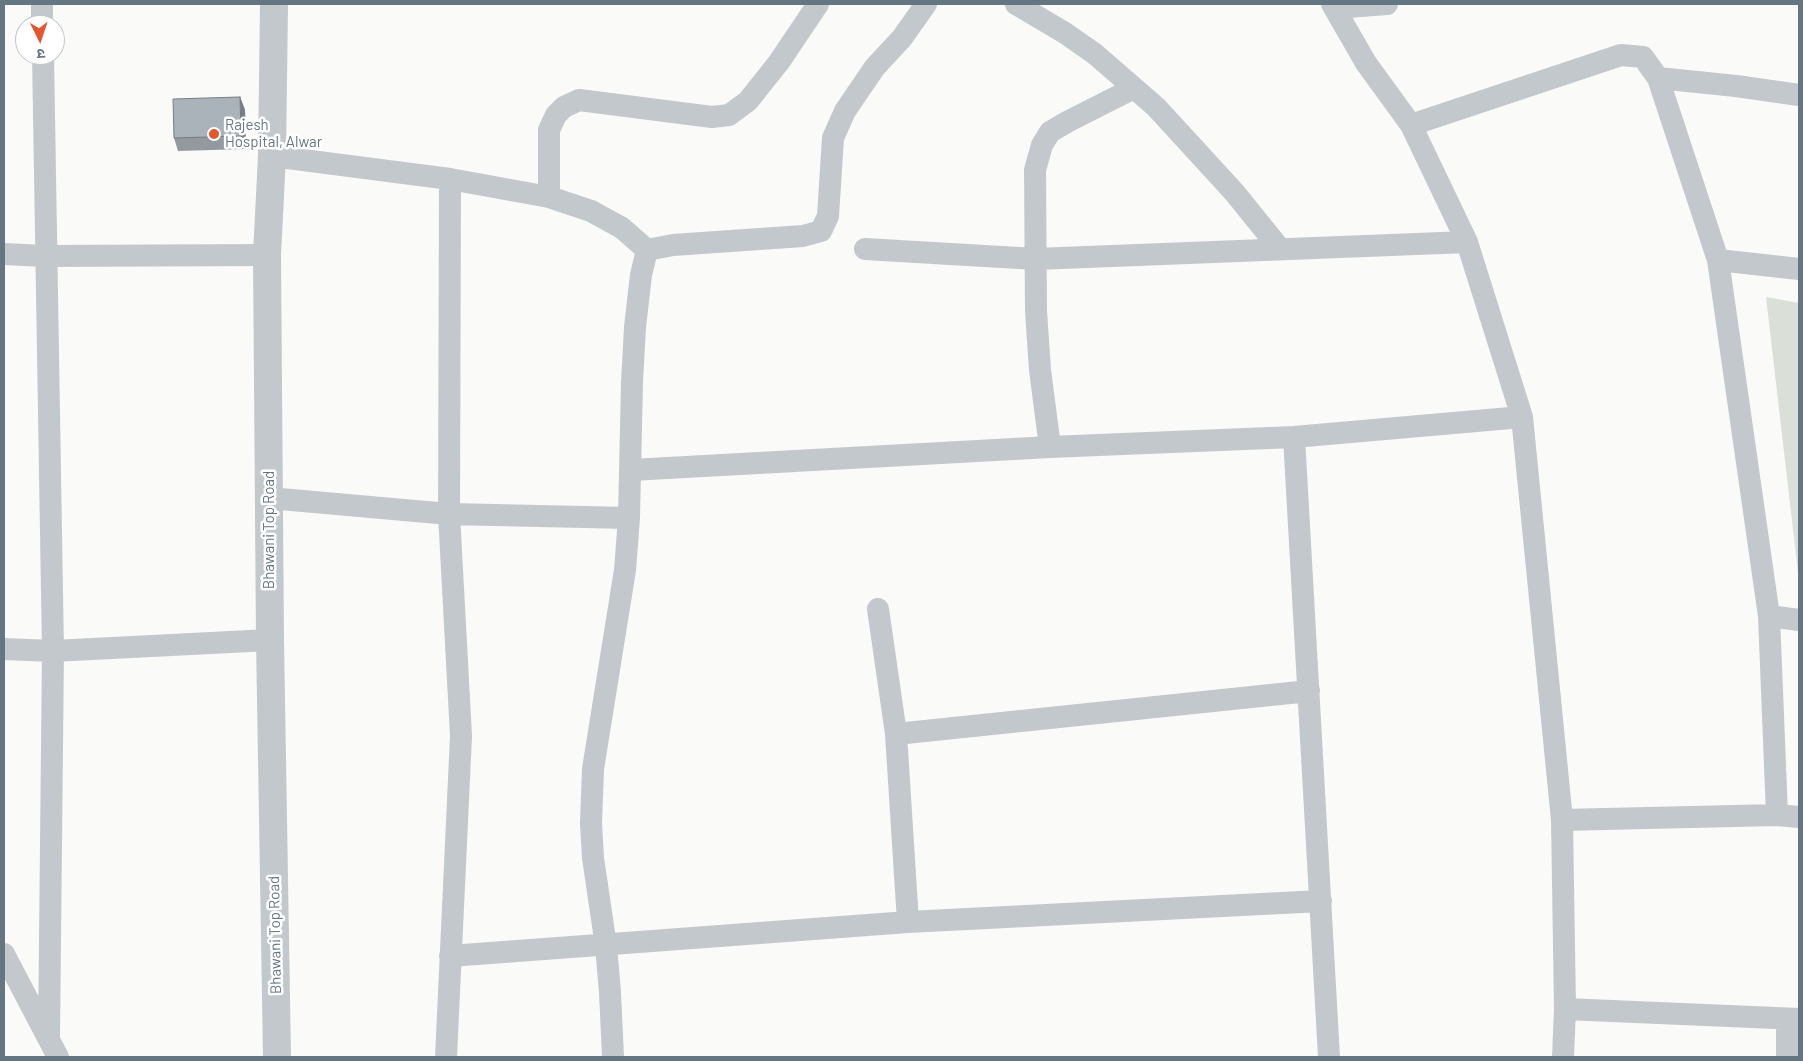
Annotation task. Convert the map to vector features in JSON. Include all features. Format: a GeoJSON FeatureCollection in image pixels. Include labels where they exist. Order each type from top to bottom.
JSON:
{"type":"FeatureCollection","features":[{"type":"Feature","properties":{"kind":"street","name":"Bhawani Top Road"},"geometry":{"type":"LineString","coordinates":[[274,4],[272,156],[267,255],[270,640],[277,1057]]}},
{"type":"Feature","properties":{"kind":"street"},"geometry":{"type":"LineString","coordinates":[[548,197],[548,130],[556,115],[564,107],[578,100],[712,117],[729,115],[748,101],[779,62],[818,4]]}},
{"type":"Feature","properties":{"kind":"street"},"geometry":{"type":"LineString","coordinates":[[647,250],[673,245],[803,236],[821,231],[828,216],[833,138],[845,111],[875,67],[902,38],[926,4]]}},
{"type":"Feature","properties":{"kind":"street"},"geometry":{"type":"LineString","coordinates":[[1016,4],[1065,33],[1095,54],[1156,107],[1234,192],[1280,249]]}},
{"type":"Feature","properties":{"kind":"street"},"geometry":{"type":"LineString","coordinates":[[1387,4],[1334,6],[1366,63],[1411,126],[1467,242],[1522,417],[1562,820],[1564,1057]]}},
{"type":"Feature","properties":{"kind":"street"},"geometry":{"type":"LineString","coordinates":[[1411,126],[1621,55],[1643,57],[1658,78],[1718,260],[1770,616],[1777,814]]}},
{"type":"Feature","properties":{"kind":"street"},"geometry":{"type":"LineString","coordinates":[[43,65],[53,651],[48,1037]]}},
{"type":"Feature","properties":{"kind":"street"},"geometry":{"type":"LineString","coordinates":[[1658,78],[1799,95]]}},
{"type":"Feature","properties":{"kind":"street"},"geometry":{"type":"LineString","coordinates":[[1050,447],[1040,370],[1036,310],[1034,170],[1042,145],[1050,132],[1134,88]]}},
{"type":"Feature","properties":{"kind":"street"},"geometry":{"type":"LineString","coordinates":[[272,156],[450,179],[548,197],[590,211],[622,228],[647,250]]}},
{"type":"Feature","properties":{"kind":"street"},"geometry":{"type":"LineString","coordinates":[[446,1057],[461,736],[449,514],[450,179]]}},
{"type":"Feature","properties":{"kind":"street"},"geometry":{"type":"LineString","coordinates":[[865,248],[1036,259],[1467,242]]}},
{"type":"Feature","properties":{"kind":"street"},"geometry":{"type":"LineString","coordinates":[[613,1057],[606,946],[593,858],[593,769],[625,570],[631,470],[635,327],[641,275],[647,250]]}},
{"type":"Feature","properties":{"kind":"street"},"geometry":{"type":"LineString","coordinates":[[4,254],[45,256],[267,255]]}},
{"type":"Feature","properties":{"kind":"street"},"geometry":{"type":"LineString","coordinates":[[1718,260],[1799,269]]}},
{"type":"Feature","properties":{"kind":"street"},"geometry":{"type":"LineString","coordinates":[[631,470],[1050,447],[1294,437],[1522,417]]}},
{"type":"Feature","properties":{"kind":"street"},"geometry":{"type":"LineString","coordinates":[[1294,437],[1329,1057]]}},
{"type":"Feature","properties":{"kind":"street"},"geometry":{"type":"LineString","coordinates":[[269,498],[449,514],[629,518]]}},
{"type":"Feature","properties":{"kind":"street"},"geometry":{"type":"LineString","coordinates":[[878,608],[896,734],[908,922]]}},
{"type":"Feature","properties":{"kind":"street"},"geometry":{"type":"LineString","coordinates":[[1770,616],[1799,620]]}},
{"type":"Feature","properties":{"kind":"street"},"geometry":{"type":"LineString","coordinates":[[4,649],[53,651],[270,640]]}},
{"type":"Feature","properties":{"kind":"street"},"geometry":{"type":"LineString","coordinates":[[896,734],[1309,691]]}},
{"type":"Feature","properties":{"kind":"street"},"geometry":{"type":"LineString","coordinates":[[1562,820],[1777,814],[1799,817]]}},
{"type":"Feature","properties":{"kind":"street"},"geometry":{"type":"LineString","coordinates":[[450,956],[606,946],[908,922],[1321,902]]}},
{"type":"Feature","properties":{"kind":"street"},"geometry":{"type":"LineString","coordinates":[[4,954],[10,976],[48,1037],[58,1057]]}},
{"type":"Feature","properties":{"kind":"street"},"geometry":{"type":"LineString","coordinates":[[1564,1009],[1793,1019],[1787,1057]]}},
{"type":"Feature","properties":{"kind":"shaded area"},"geometry":{"type":"Polygon","coordinates":[[[1766,297],[1799,303],[1799,581],[1766,297]]]}},
{"type":"Feature","properties":{"kind":"building"},"geometry":{"type":"Polygon","coordinates":[[[240,97],[241,136],[174,138],[173,99],[240,97]]]}},
{"type":"Feature","properties":{"kind":"place","name":"Rajesh Hospital, Alwar"},"geometry":{"type":"Point","coordinates":[214,134]}}]}
